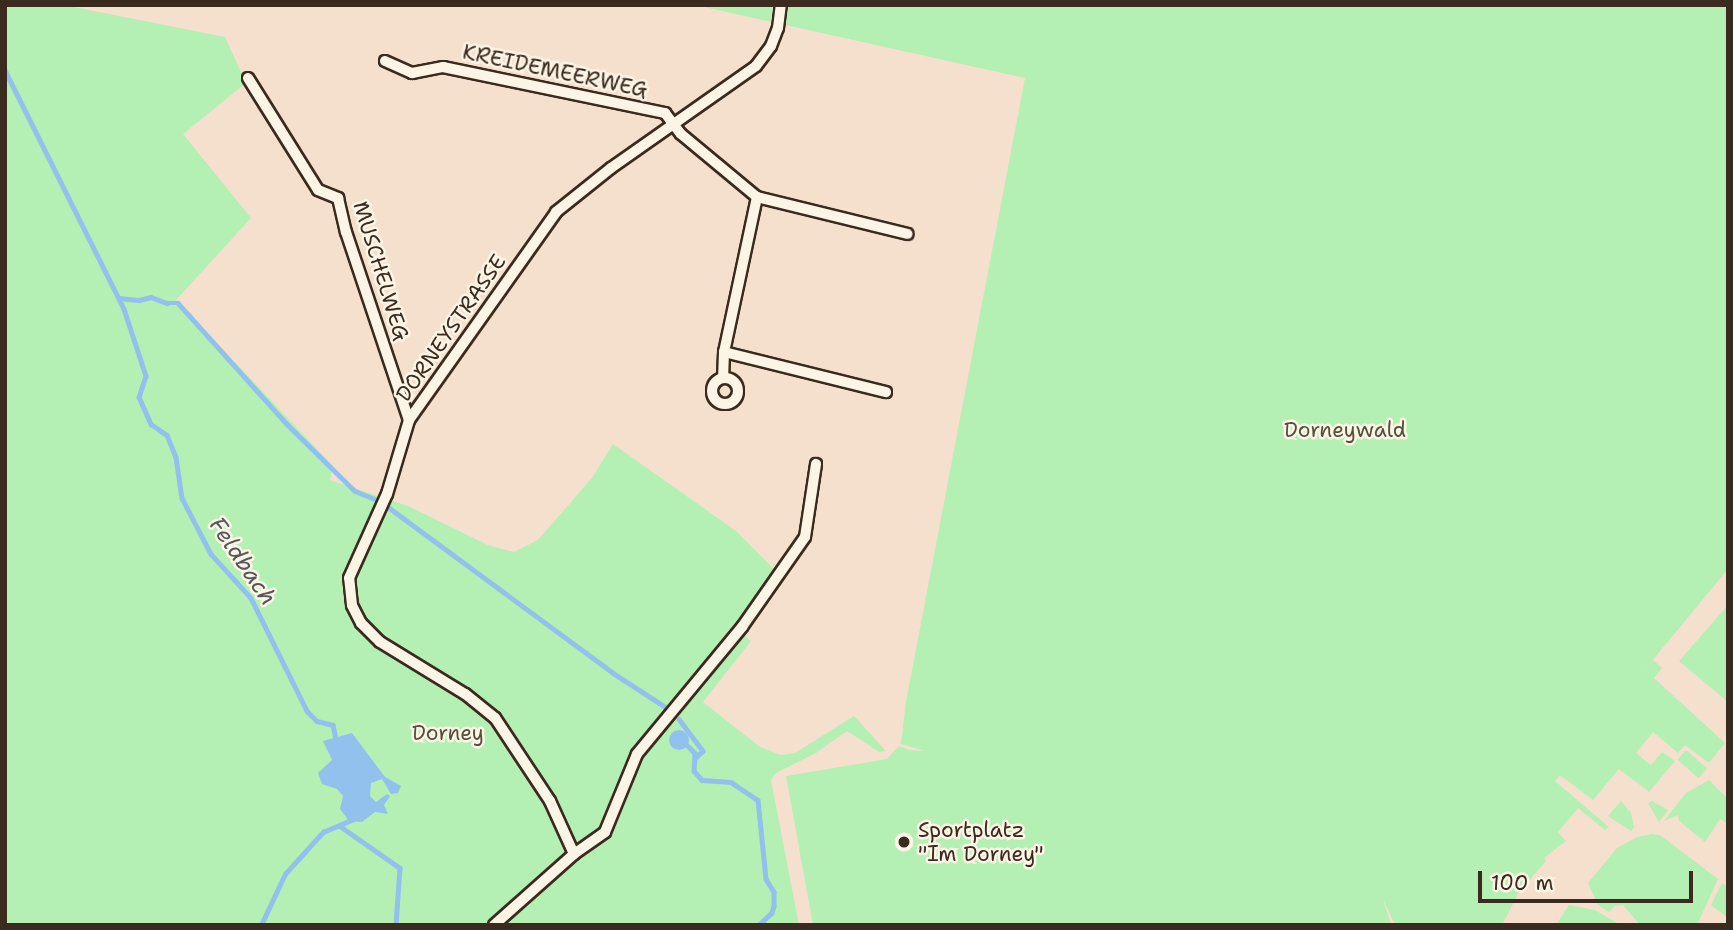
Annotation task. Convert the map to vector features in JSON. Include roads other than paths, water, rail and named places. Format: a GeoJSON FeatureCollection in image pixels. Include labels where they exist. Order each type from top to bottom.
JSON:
{"type":"FeatureCollection","features":[{"type":"Feature","properties":{"kind":"street","name":"DORNEYSTRASSE"},"geometry":{"type":"LineString","coordinates":[[574,854],[550,801],[495,718],[465,694],[380,642],[361,623],[352,605],[349,578],[387,494],[409,420],[556,212],[611,168],[756,66],[771,46],[778,28],[781,5]]}},
{"type":"Feature","properties":{"kind":"street","name":"KREIDEMEERWEG"},"geometry":{"type":"LineString","coordinates":[[385,61],[412,73],[443,67],[665,113],[673,124],[757,197]]}},
{"type":"Feature","properties":{"kind":"street","name":"MUSCHELWEG"},"geometry":{"type":"LineString","coordinates":[[248,78],[318,190],[338,198],[346,232],[409,420]]}},
{"type":"Feature","properties":{"kind":"street"},"geometry":{"type":"LineString","coordinates":[[723,377],[724,352],[757,197],[908,234]]}},
{"type":"Feature","properties":{"kind":"street"},"geometry":{"type":"LineString","coordinates":[[724,352],[886,391]]}},
{"type":"Feature","properties":{"kind":"street"},"geometry":{"type":"LineString","coordinates":[[494,925],[574,854],[605,832],[636,754],[742,627],[805,537],[817,464]]}},
{"type":"Feature","properties":{"kind":"water"},"geometry":{"type":"Polygon","coordinates":[[[679,730],[686,733],[689,740],[686,747],[679,750],[672,747],[669,740],[672,733],[679,730]]]}},
{"type":"Feature","properties":{"kind":"water"},"geometry":{"type":"Polygon","coordinates":[[[352,733],[385,777],[401,786],[398,793],[391,794],[382,779],[371,783],[370,796],[376,802],[387,794],[390,796],[384,805],[388,814],[375,812],[362,822],[349,821],[340,809],[343,796],[337,789],[322,784],[318,773],[332,760],[323,741],[352,733]]]}},
{"type":"Feature","properties":{"kind":"waterway","name":"Feldbach"},"geometry":{"type":"LineString","coordinates":[[5,70],[124,309],[146,376],[139,397],[151,424],[167,435],[176,457],[182,498],[211,554],[251,598],[307,711],[317,721],[333,725],[336,739]]}},
{"type":"Feature","properties":{"kind":"waterway"},"geometry":{"type":"LineString","coordinates":[[119,298],[139,300],[151,297],[167,303],[178,303],[287,424],[355,491],[380,501],[613,673],[664,706]]}},
{"type":"Feature","properties":{"kind":"waterway"},"geometry":{"type":"LineString","coordinates":[[679,719],[703,751],[696,758]]}},
{"type":"Feature","properties":{"kind":"waterway"},"geometry":{"type":"LineString","coordinates":[[684,742],[695,753],[694,771],[702,780],[731,782],[758,800],[766,879],[774,892],[772,913],[759,925]]}},
{"type":"Feature","properties":{"kind":"waterway","name":"Feldbach"},"geometry":{"type":"LineString","coordinates":[[261,925],[285,874],[323,832],[353,819]]}},
{"type":"Feature","properties":{"kind":"waterway"},"geometry":{"type":"LineString","coordinates":[[340,826],[400,868],[396,925]]}},
{"type":"Feature","properties":{"kind":"place","name":"Sportplatz \"Im Dorney\""},"geometry":{"type":"Point","coordinates":[904,842]}},
{"type":"Feature","properties":{"kind":"park label","name":"Dorneywald"},"geometry":{"type":"Point","coordinates":[1345,430]}},
{"type":"Feature","properties":{"kind":"park label","name":"Dorney"},"geometry":{"type":"Point","coordinates":[448,733]}}]}
